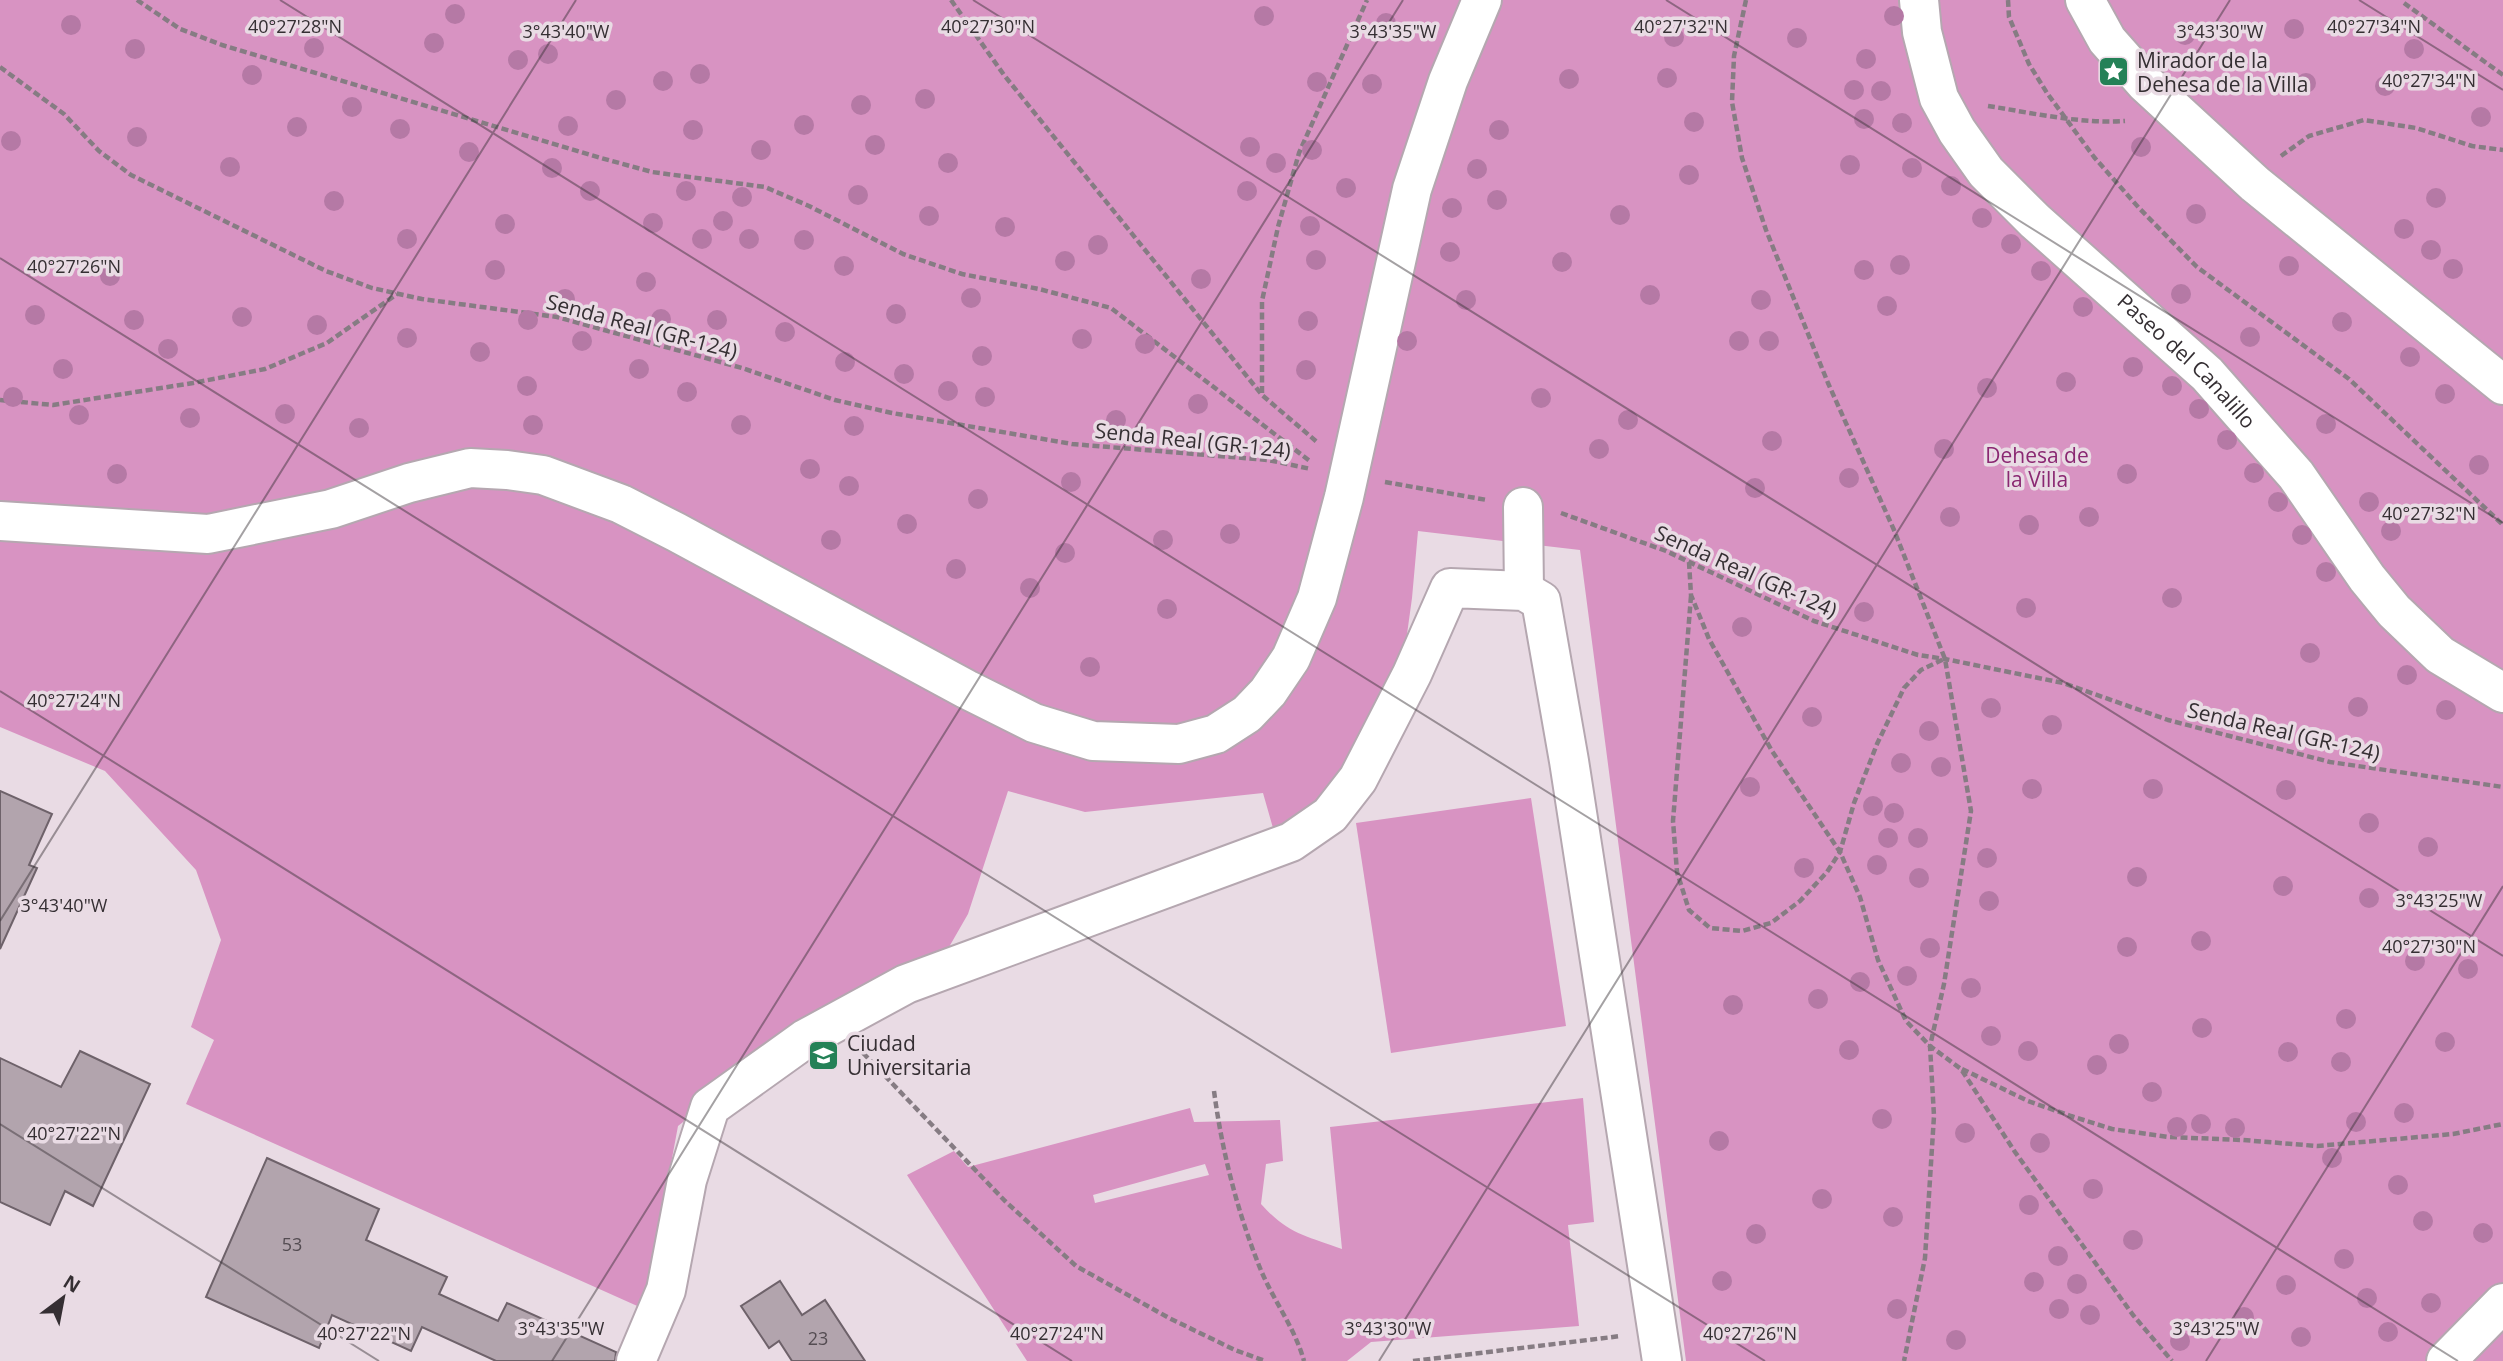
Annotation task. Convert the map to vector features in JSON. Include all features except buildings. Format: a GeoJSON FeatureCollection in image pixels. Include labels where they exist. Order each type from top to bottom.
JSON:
{"type":"FeatureCollection","features":[{"type":"Feature","properties":{"kind":"street"},"geometry":{"type":"LineString","coordinates":[[0,521],[208,534],[331,509],[410,483],[470,468],[543,475],[621,504],[1034,723],[1093,741],[1179,744],[1216,734],[1247,714],[1268,692],[1291,658],[1317,598],[1333,466],[1412,189],[1447,81],[1482,0]]}},
{"type":"Feature","properties":{"kind":"street","name":"Paseo del Canalillo"},"geometry":{"type":"LineString","coordinates":[[1919,0],[1922,32],[1939,99],[1957,131],[1986,172],[2035,221],[2207,374],[2295,475],[2367,578],[2394,611],[2440,655],[2503,693]]}},
{"type":"Feature","properties":{"kind":"street"},"geometry":{"type":"LineString","coordinates":[[2085,0],[2107,40],[2145,83],[2255,184],[2503,385]]}},
{"type":"Feature","properties":{"kind":"street"},"geometry":{"type":"LineString","coordinates":[[1523,507],[1524,590]]}},
{"type":"Feature","properties":{"kind":"street"},"geometry":{"type":"LineString","coordinates":[[636,1361],[666,1290],[687,1180],[710,1107],[805,1040],[906,984],[1291,842],[1330,815],[1358,779],[1412,674],[1450,588],[1524,590],[1541,601],[1570,761],[1660,1346]]}},
{"type":"Feature","properties":{"kind":"street"},"geometry":{"type":"LineString","coordinates":[[2446,1361],[2503,1303]]}},
{"type":"Feature","properties":{"kind":"path"},"geometry":{"type":"LineString","coordinates":[[137,0],[180,29],[222,45],[652,172],[765,187],[904,254],[962,274],[1039,289],[1111,308],[1333,466]]}},
{"type":"Feature","properties":{"kind":"path"},"geometry":{"type":"LineString","coordinates":[[951,0],[1004,75],[1262,395],[1333,466]]}},
{"type":"Feature","properties":{"kind":"path"},"geometry":{"type":"LineString","coordinates":[[1262,395],[1262,301],[1278,227],[1300,153],[1367,0]]}},
{"type":"Feature","properties":{"kind":"path"},"geometry":{"type":"LineString","coordinates":[[1746,0],[1734,56],[1732,102],[1742,158],[1766,230],[1828,383],[1894,530],[1945,659],[1971,811],[1944,984],[1930,1046],[1934,1116],[1925,1258],[1904,1361]]}},
{"type":"Feature","properties":{"kind":"path"},"geometry":{"type":"LineString","coordinates":[[2008,0],[2009,17],[2029,64],[2094,158],[2139,208],[2197,267],[2349,379],[2503,525]]}},
{"type":"Feature","properties":{"kind":"path"},"geometry":{"type":"LineString","coordinates":[[2404,3],[2503,75]]}},
{"type":"Feature","properties":{"kind":"path","name":"Senda Real (GR-124)"},"geometry":{"type":"LineString","coordinates":[[0,67],[48,101],[99,151],[131,175],[326,271],[372,288],[486,309],[557,317],[743,368],[835,400],[892,413],[1072,444],[1333,466],[1523,507],[1565,513],[1666,551],[1814,621],[1918,656],[2063,683],[2168,720],[2330,762],[2503,787]]}},
{"type":"Feature","properties":{"kind":"path"},"geometry":{"type":"LineString","coordinates":[[1939,99],[2106,122],[2130,120],[2161,97]]}},
{"type":"Feature","properties":{"kind":"path"},"geometry":{"type":"LineString","coordinates":[[2255,184],[2270,164],[2309,136],[2364,120],[2416,128],[2472,146],[2503,150]]}},
{"type":"Feature","properties":{"kind":"path"},"geometry":{"type":"LineString","coordinates":[[0,400],[53,405],[265,369],[327,343],[398,294]]}},
{"type":"Feature","properties":{"kind":"path"},"geometry":{"type":"LineString","coordinates":[[1689,562],[1691,595],[1674,821],[1677,872],[1689,910],[1710,928],[1742,931],[1771,923],[1800,901],[1827,872],[1840,852],[1854,803],[1877,744],[1904,688],[1921,670],[1945,659]]}},
{"type":"Feature","properties":{"kind":"path"},"geometry":{"type":"LineString","coordinates":[[1691,595],[1709,639],[1772,751],[1840,852],[1860,897],[1878,960],[1906,1021],[1930,1046],[1961,1069],[2028,1101],[2071,1116],[2112,1129],[2168,1137],[2317,1146],[2453,1134],[2503,1124]]}},
{"type":"Feature","properties":{"kind":"path"},"geometry":{"type":"LineString","coordinates":[[856,1046],[1005,1201],[1076,1266],[1169,1318],[1235,1350],[1265,1361]]}},
{"type":"Feature","properties":{"kind":"path"},"geometry":{"type":"LineString","coordinates":[[1961,1069],[2031,1174],[2133,1315],[2172,1361]]}},
{"type":"Feature","properties":{"kind":"path"},"geometry":{"type":"LineString","coordinates":[[1213,1091],[1220,1140],[1241,1212],[1261,1270],[1301,1347],[1304,1361]]}},
{"type":"Feature","properties":{"kind":"path"},"geometry":{"type":"LineString","coordinates":[[1413,1361],[1660,1346]]}},
{"type":"Feature","properties":{"kind":"green space","name":"Dehesa de la Villa"},"geometry":{"type":"Polygon","coordinates":[[[0,0],[2503,0],[2503,1361],[1686,1361],[1580,550],[1418,531],[1404,656],[1351,774],[1311,811],[1273,828],[1263,793],[1085,812],[1008,791],[968,914],[945,954],[807,1024],[678,1126],[644,1309],[186,1104],[214,1040],[191,1027],[221,940],[196,870],[105,771],[0,727],[0,0]]]}},
{"type":"Feature","properties":{"kind":"green space"},"geometry":{"type":"Polygon","coordinates":[[[1531,798],[1566,1026],[1391,1053],[1356,823],[1531,798]]]}},
{"type":"Feature","properties":{"kind":"green space"},"geometry":{"type":"Polygon","coordinates":[[[1583,1098],[1594,1222],[1568,1225],[1579,1326],[1371,1342],[1347,1361],[1027,1361],[907,1175],[954,1151],[968,1167],[1190,1108],[1194,1122],[1280,1120],[1283,1161],[1266,1164],[1261,1204],[1289,1228],[1342,1249],[1330,1127],[1583,1098]],[[1205,1164],[1093,1195],[1095,1203],[1209,1175],[1205,1164]]]}},
{"type":"Feature","properties":{"kind":"place","name":"Mirador de la Dehesa de la Villa"},"geometry":{"type":"Point","coordinates":[2114,72]}},
{"type":"Feature","properties":{"kind":"place","name":"Ciudad Universitaria"},"geometry":{"type":"Point","coordinates":[824,1055]}}]}
